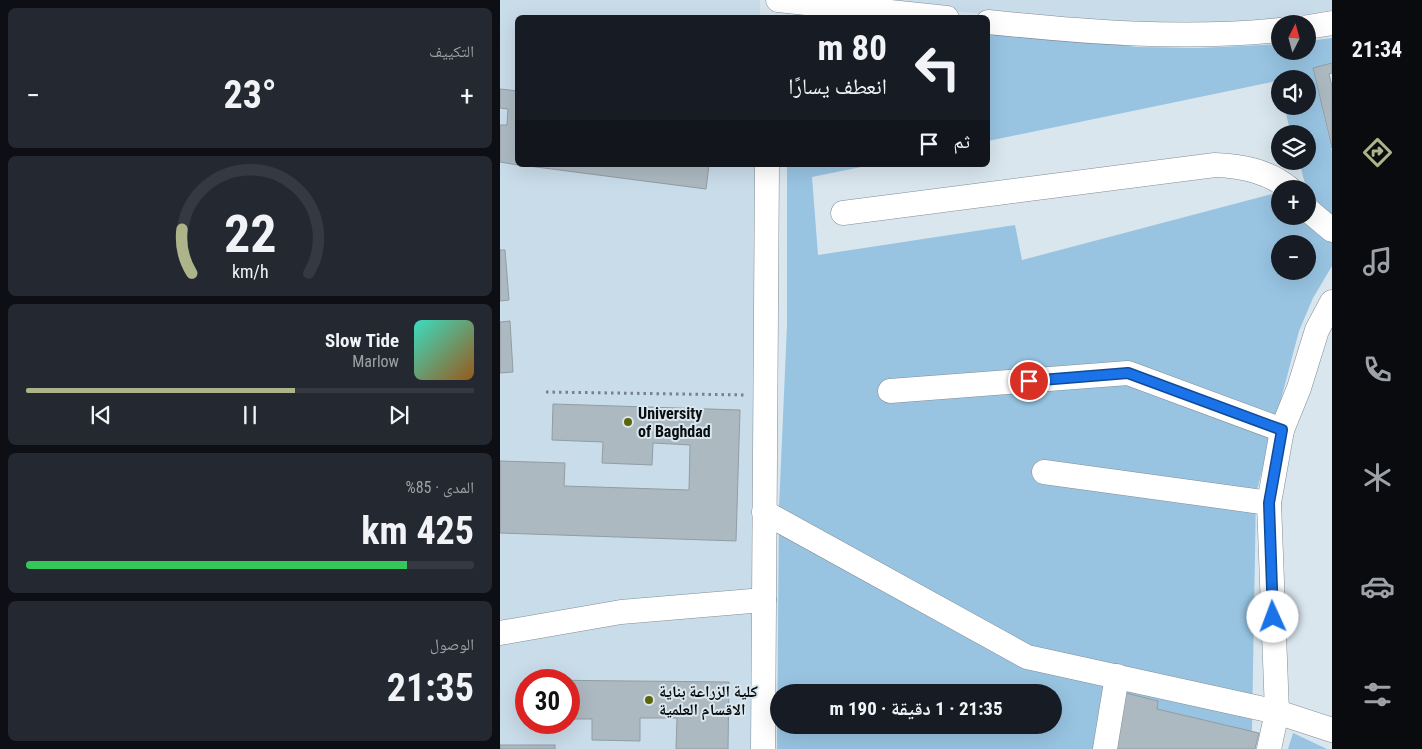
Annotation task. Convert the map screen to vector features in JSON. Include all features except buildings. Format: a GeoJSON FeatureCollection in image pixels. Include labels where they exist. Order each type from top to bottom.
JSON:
{"type":"FeatureCollection","features":[{"type":"Feature","properties":{"kind":"street"},"geometry":{"type":"LineString","coordinates":[[768,0],[768,15]]}},
{"type":"Feature","properties":{"kind":"street"},"geometry":{"type":"LineString","coordinates":[[778,0],[919,15]]}},
{"type":"Feature","properties":{"kind":"street"},"geometry":{"type":"LineString","coordinates":[[990,22],[1098,33],[1245,33],[1271,31]]}},
{"type":"Feature","properties":{"kind":"street"},"geometry":{"type":"LineString","coordinates":[[1316,25],[1332,23]]}},
{"type":"Feature","properties":{"kind":"street"},"geometry":{"type":"LineString","coordinates":[[843,213],[1214,165],[1246,168],[1260,172],[1274,180]]}},
{"type":"Feature","properties":{"kind":"street"},"geometry":{"type":"LineString","coordinates":[[763,749],[768,167]]}},
{"type":"Feature","properties":{"kind":"street"},"geometry":{"type":"LineString","coordinates":[[1316,217],[1332,230]]}},
{"type":"Feature","properties":{"kind":"street"},"geometry":{"type":"LineString","coordinates":[[1269,749],[1277,712],[1269,503],[1282,430],[1299,388],[1317,330],[1332,302]]}},
{"type":"Feature","properties":{"kind":"street"},"geometry":{"type":"LineString","coordinates":[[890,392],[1128,373],[1282,430]]}},
{"type":"Feature","properties":{"kind":"street"},"geometry":{"type":"LineString","coordinates":[[1044,472],[1269,503]]}},
{"type":"Feature","properties":{"kind":"street"},"geometry":{"type":"LineString","coordinates":[[764,512],[1028,658],[1277,712],[1332,730]]}},
{"type":"Feature","properties":{"kind":"street"},"geometry":{"type":"LineString","coordinates":[[500,633],[621,612],[764,600]]}},
{"type":"Feature","properties":{"kind":"street"},"geometry":{"type":"LineString","coordinates":[[1105,749],[1118,676]]}},
{"type":"Feature","properties":{"kind":"path"},"geometry":{"type":"LineString","coordinates":[[546,392],[767,395]]}},
{"type":"Feature","properties":{"kind":"shaded area","name":"University of Baghdad"},"geometry":{"type":"Polygon","coordinates":[[[500,0],[760,0],[760,15],[515,15],[515,167],[758,167],[751,749],[500,749],[500,0]]]}},
{"type":"Feature","properties":{"kind":"shaded area"},"geometry":{"type":"Polygon","coordinates":[[[839,0],[1332,0],[1332,10],[1302,15],[1271,15],[1271,20],[1260,22],[1076,23],[839,0]]]}},
{"type":"Feature","properties":{"kind":"shaded area"},"geometry":{"type":"Polygon","coordinates":[[[990,30],[1138,47],[1199,48],[1271,44],[1271,60],[1316,60],[1316,40],[1332,38],[1332,63],[1313,69],[1271,70],[1271,82],[990,141],[990,30]]]}},
{"type":"Feature","properties":{"kind":"shaded area"},"geometry":{"type":"Polygon","coordinates":[[[1316,82],[1332,151],[1332,220],[1316,209],[1316,180],[1304,180],[1301,170],[1316,170],[1316,125],[1289,125],[1286,115],[1316,115],[1316,82]]]}},
{"type":"Feature","properties":{"kind":"shaded area"},"geometry":{"type":"Polygon","coordinates":[[[787,167],[861,167],[812,177],[818,255],[1015,225],[1022,260],[1271,194],[1271,225],[1316,225],[1316,222],[1332,233],[1332,266],[1313,298],[1299,331],[1256,494],[1252,729],[1247,749],[777,749],[777,734],[1062,734],[1062,684],[778,684],[779,508],[787,325],[787,167]]]}},
{"type":"Feature","properties":{"kind":"shaded area"},"geometry":{"type":"Polygon","coordinates":[[[1293,733],[1327,749],[1288,749],[1293,733]]]}},
{"type":"Feature","properties":{"kind":"place","name":"University of Baghdad"},"geometry":{"type":"Point","coordinates":[628,422]}},
{"type":"Feature","properties":{"kind":"place","name":"كلية الزراعة بناية الاقسام العلمية"},"geometry":{"type":"Point","coordinates":[649,700]}},
{"type":"Feature","properties":{"kind":"route"},"geometry":{"type":"LineString","coordinates":[[1029,381],[1128,373],[1282,430],[1269,503],[1273,617]]}}]}
